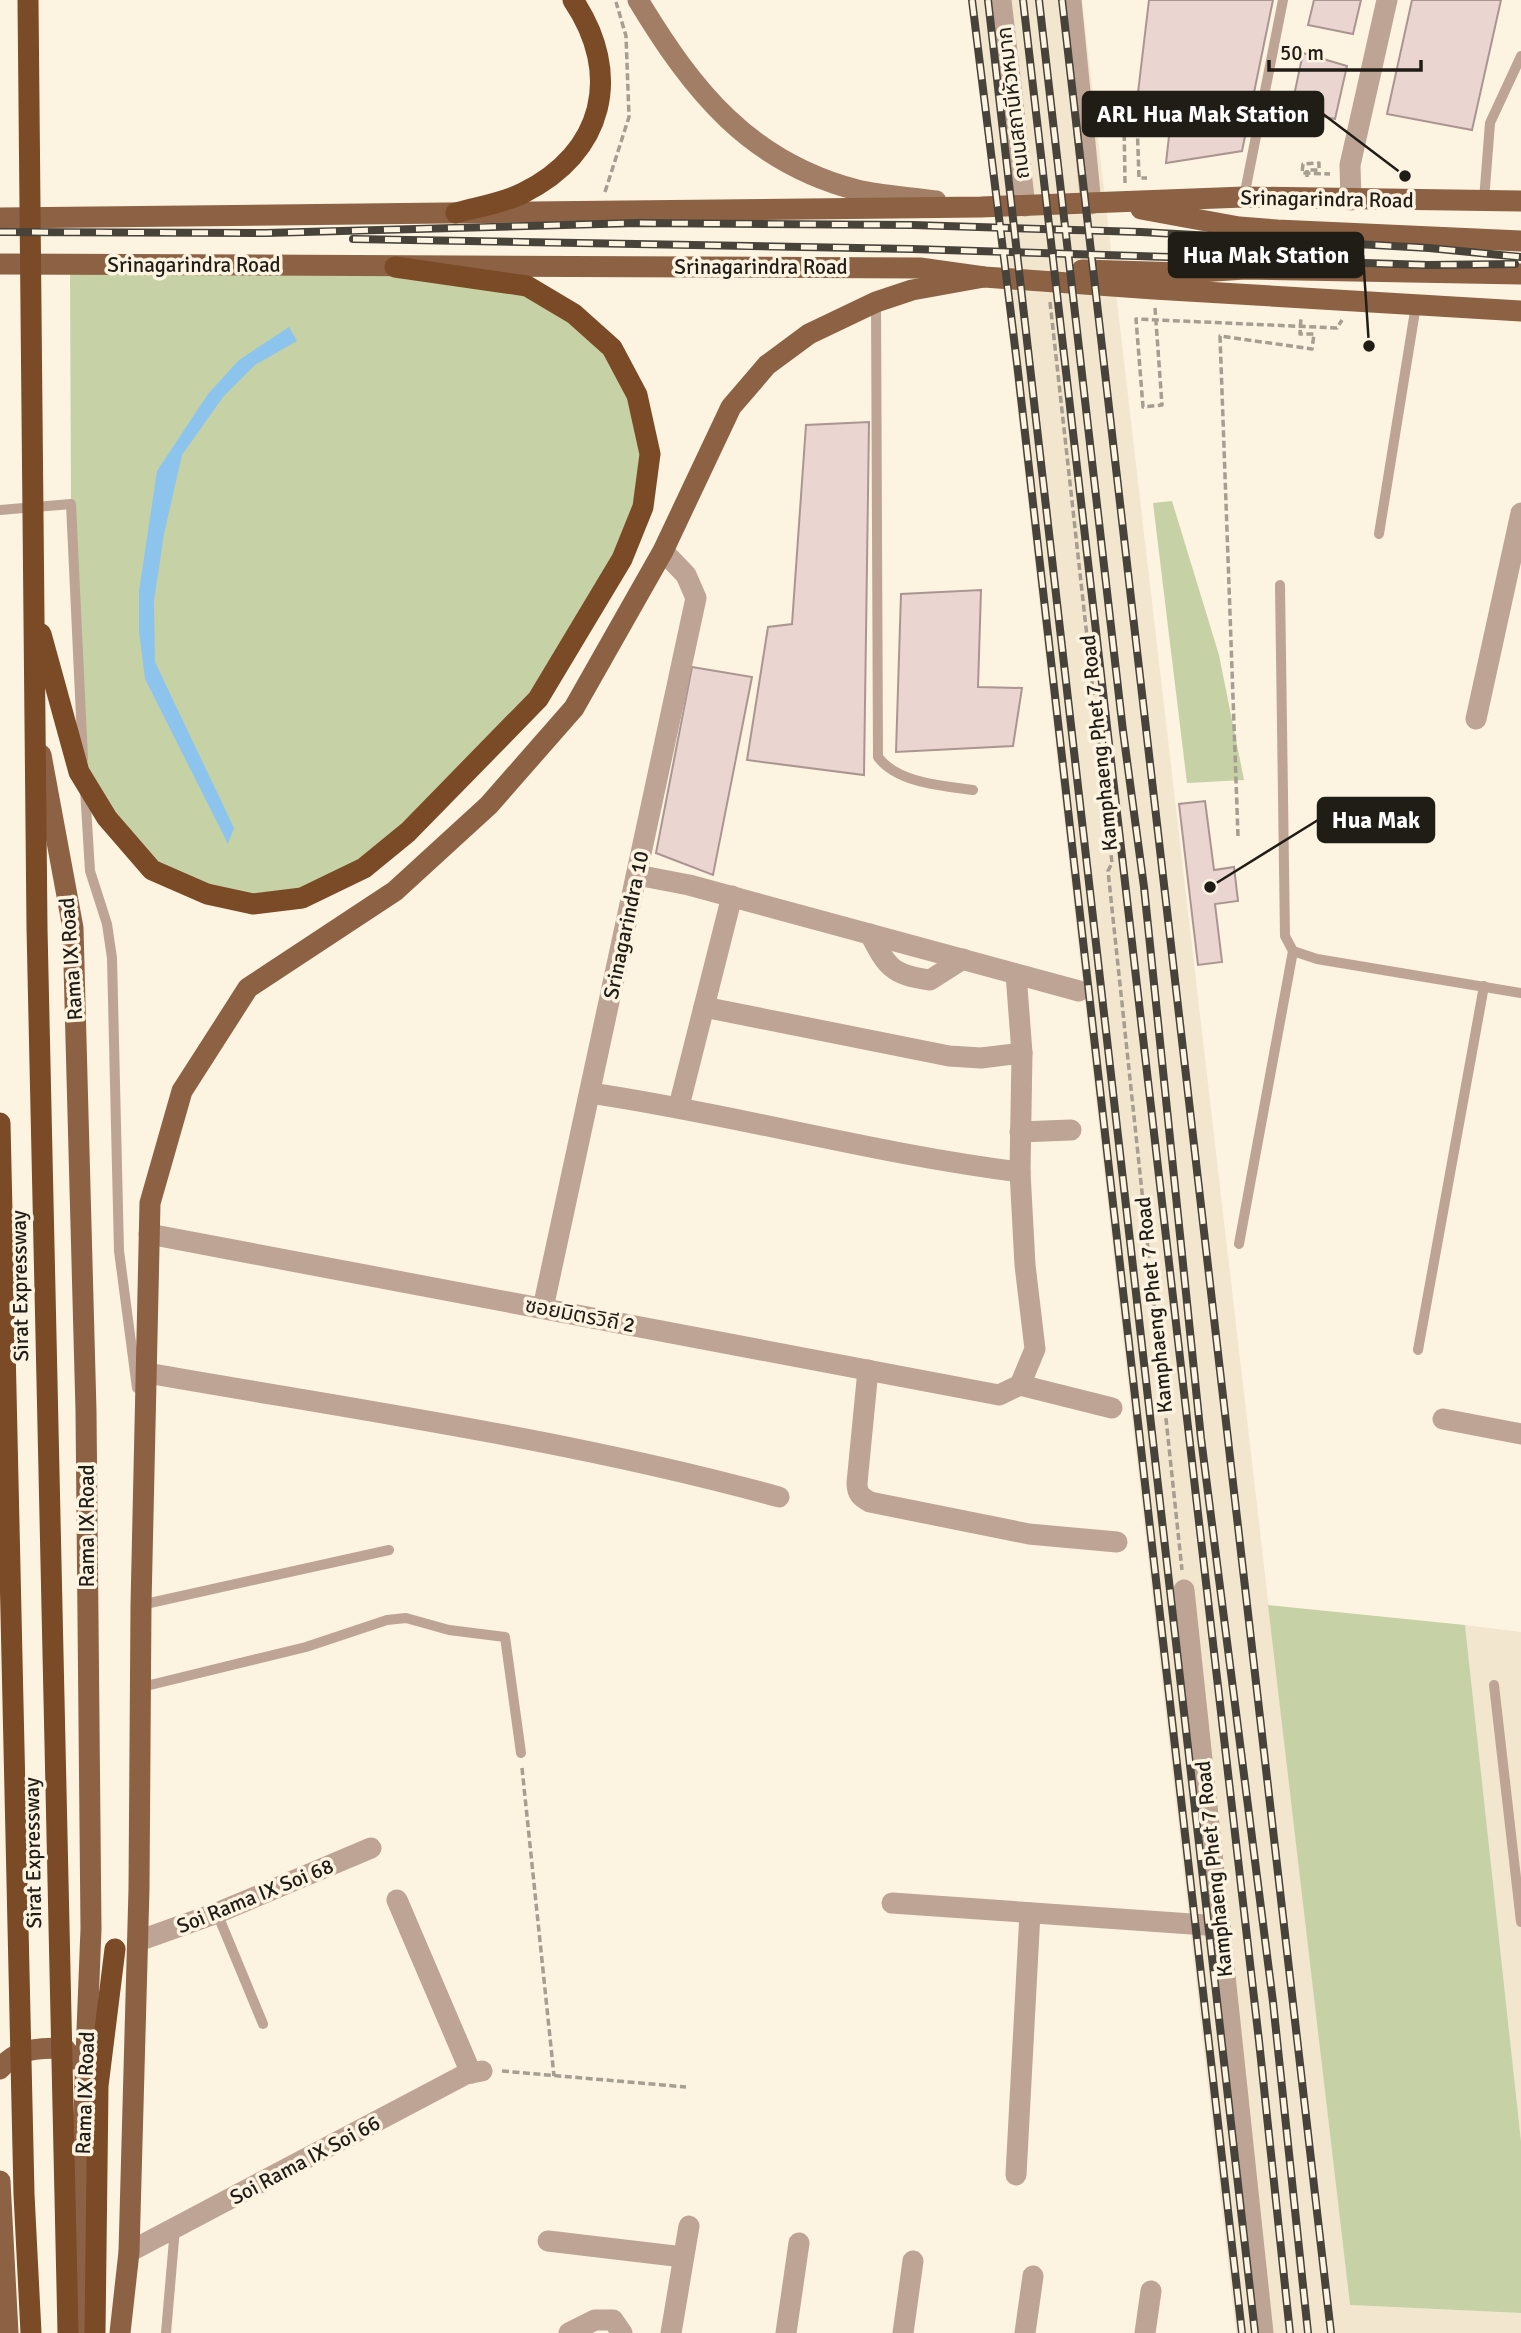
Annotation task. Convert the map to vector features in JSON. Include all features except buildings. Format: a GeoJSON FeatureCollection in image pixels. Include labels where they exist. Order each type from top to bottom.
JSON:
{"type":"FeatureCollection","features":[{"type":"Feature","properties":{"kind":"highway","name":"Sirat Expressway"},"geometry":{"type":"LineString","coordinates":[[28,0],[35,722],[68,2333]]}},
{"type":"Feature","properties":{"kind":"highway"},"geometry":{"type":"LineString","coordinates":[[456,213],[523,194],[567,163],[598,116],[602,68],[584,16],[573,0]]}},
{"type":"Feature","properties":{"kind":"highway"},"geometry":{"type":"LineString","coordinates":[[33,603],[79,772],[107,817],[152,870],[207,894],[253,904],[302,898],[365,868],[408,832],[537,699],[622,559],[643,507],[650,454],[636,395],[612,348],[574,314],[527,286],[395,267]]}},
{"type":"Feature","properties":{"kind":"highway","name":"Sirat Expressway"},"geometry":{"type":"LineString","coordinates":[[0,1123],[24,2194],[31,2333]]}},
{"type":"Feature","properties":{"kind":"highway"},"geometry":{"type":"LineString","coordinates":[[96,2333],[98,2086],[115,1949]]}},
{"type":"Feature","properties":{"kind":"main road"},"geometry":{"type":"LineString","coordinates":[[638,0],[694,81],[737,131],[787,165],[857,190],[981,208]]}},
{"type":"Feature","properties":{"kind":"main road","name":"Srinagarindra Road"},"geometry":{"type":"LineString","coordinates":[[0,218],[981,208],[1244,197],[1521,201]]}},
{"type":"Feature","properties":{"kind":"main road"},"geometry":{"type":"LineString","coordinates":[[1109,202],[1239,227],[1402,238],[1521,241]]}},
{"type":"Feature","properties":{"kind":"main road","name":"Srinagarindra Road"},"geometry":{"type":"LineString","coordinates":[[0,264],[920,268],[985,277],[1521,311]]}},
{"type":"Feature","properties":{"kind":"main road"},"geometry":{"type":"LineString","coordinates":[[920,268],[975,266],[1185,273],[1255,269],[1521,274]]}},
{"type":"Feature","properties":{"kind":"main road"},"geometry":{"type":"LineString","coordinates":[[120,2333],[129,2252],[138,1941],[141,1605],[150,1203],[182,1091],[248,988],[395,891],[489,805],[574,708],[663,551],[731,407],[767,365],[809,334],[876,302],[912,290],[985,277]]}},
{"type":"Feature","properties":{"kind":"main road","name":"Rama IX Road"},"geometry":{"type":"LineString","coordinates":[[35,722],[73,928],[86,1410],[91,1929],[82,2157],[85,2333]]}},
{"type":"Feature","properties":{"kind":"main road"},"geometry":{"type":"LineString","coordinates":[[0,2069],[10,2056],[37,2048],[64,2048],[85,2074]]}},
{"type":"Feature","properties":{"kind":"main road"},"geometry":{"type":"LineString","coordinates":[[0,2181],[9,2333]]}},
{"type":"Feature","properties":{"kind":"street","name":"ถนนสถานีหัวหมาก"},"geometry":{"type":"LineString","coordinates":[[1001,0],[1025,206]]}},
{"type":"Feature","properties":{"kind":"street"},"geometry":{"type":"LineString","coordinates":[[1071,0],[1109,202]]}},
{"type":"Feature","properties":{"kind":"street"},"geometry":{"type":"LineString","coordinates":[[1351,200],[1349,174],[1387,0]]}},
{"type":"Feature","properties":{"kind":"street"},"geometry":{"type":"LineString","coordinates":[[1476,719],[1521,513]]}},
{"type":"Feature","properties":{"kind":"street","name":"Srinagarindra 10"},"geometry":{"type":"LineString","coordinates":[[543,1308],[696,598],[686,575],[663,551]]}},
{"type":"Feature","properties":{"kind":"street"},"geometry":{"type":"LineString","coordinates":[[637,875],[732,896],[1079,991]]}},
{"type":"Feature","properties":{"kind":"street"},"geometry":{"type":"LineString","coordinates":[[678,1106],[732,896]]}},
{"type":"Feature","properties":{"kind":"street"},"geometry":{"type":"LineString","coordinates":[[870,934],[885,964],[905,976],[930,980],[962,959]]}},
{"type":"Feature","properties":{"kind":"street"},"geometry":{"type":"LineString","coordinates":[[1015,1388],[1035,1349],[1025,1265],[1020,1172],[1022,1053],[1016,974]]}},
{"type":"Feature","properties":{"kind":"street"},"geometry":{"type":"LineString","coordinates":[[704,1007],[949,1056],[981,1058],[1022,1053]]}},
{"type":"Feature","properties":{"kind":"street"},"geometry":{"type":"LineString","coordinates":[[590,1093],[678,1106],[956,1164],[1020,1172]]}},
{"type":"Feature","properties":{"kind":"street"},"geometry":{"type":"LineString","coordinates":[[1020,1132],[1072,1130]]}},
{"type":"Feature","properties":{"kind":"street","name":"ซอยมิตรวิถี 2"},"geometry":{"type":"LineString","coordinates":[[149,1234],[999,1395],[1015,1388],[1112,1408]]}},
{"type":"Feature","properties":{"kind":"street"},"geometry":{"type":"LineString","coordinates":[[869,1370],[857,1483],[857,1492],[862,1497],[870,1502],[1029,1534],[1118,1542]]}},
{"type":"Feature","properties":{"kind":"street"},"geometry":{"type":"LineString","coordinates":[[147,1373],[683,1471],[779,1497]]}},
{"type":"Feature","properties":{"kind":"street"},"geometry":{"type":"LineString","coordinates":[[1443,1419],[1521,1434]]}},
{"type":"Feature","properties":{"kind":"street","name":"Kamphaeng Phet 7 Road"},"geometry":{"type":"LineString","coordinates":[[1184,1590],[1263,2333]]}},
{"type":"Feature","properties":{"kind":"street","name":"Soi Rama IX Soi 68"},"geometry":{"type":"LineString","coordinates":[[138,1941],[217,1913],[371,1848]]}},
{"type":"Feature","properties":{"kind":"street"},"geometry":{"type":"LineString","coordinates":[[397,1900],[477,2072]]}},
{"type":"Feature","properties":{"kind":"street"},"geometry":{"type":"LineString","coordinates":[[892,1903],[1220,1926]]}},
{"type":"Feature","properties":{"kind":"street"},"geometry":{"type":"LineString","coordinates":[[1016,2175],[1030,1913]]}},
{"type":"Feature","properties":{"kind":"street","name":"Soi Rama IX Soi 66"},"geometry":{"type":"LineString","coordinates":[[129,2252],[477,2072]]}},
{"type":"Feature","properties":{"kind":"street"},"geometry":{"type":"LineString","coordinates":[[671,2333],[689,2226]]}},
{"type":"Feature","properties":{"kind":"street"},"geometry":{"type":"LineString","coordinates":[[548,2241],[683,2257]]}},
{"type":"Feature","properties":{"kind":"street"},"geometry":{"type":"LineString","coordinates":[[786,2333],[799,2243]]}},
{"type":"Feature","properties":{"kind":"street"},"geometry":{"type":"LineString","coordinates":[[903,2333],[913,2261]]}},
{"type":"Feature","properties":{"kind":"street"},"geometry":{"type":"LineString","coordinates":[[1025,2333],[1033,2276]]}},
{"type":"Feature","properties":{"kind":"street"},"geometry":{"type":"LineString","coordinates":[[1145,2333],[1151,2291]]}},
{"type":"Feature","properties":{"kind":"street"},"geometry":{"type":"LineString","coordinates":[[569,2333],[595,2320],[613,2320],[622,2333]]}},
{"type":"Feature","properties":{"kind":"lane"},"geometry":{"type":"LineString","coordinates":[[1244,197],[1283,0]]}},
{"type":"Feature","properties":{"kind":"lane"},"geometry":{"type":"LineString","coordinates":[[1484,200],[1490,123],[1521,56]]}},
{"type":"Feature","properties":{"kind":"lane"},"geometry":{"type":"LineString","coordinates":[[876,302],[878,757],[884,766],[929,784],[973,790]]}},
{"type":"Feature","properties":{"kind":"lane"},"geometry":{"type":"LineString","coordinates":[[1379,534],[1416,305]]}},
{"type":"Feature","properties":{"kind":"lane"},"geometry":{"type":"LineString","coordinates":[[0,510],[71,505],[90,872],[107,924],[111,958],[119,1251],[146,1452]]}},
{"type":"Feature","properties":{"kind":"lane"},"geometry":{"type":"LineString","coordinates":[[1239,1244],[1293,951],[1285,936],[1280,585]]}},
{"type":"Feature","properties":{"kind":"lane"},"geometry":{"type":"LineString","coordinates":[[1293,951],[1317,959],[1521,993]]}},
{"type":"Feature","properties":{"kind":"lane"},"geometry":{"type":"LineString","coordinates":[[1418,1350],[1484,985]]}},
{"type":"Feature","properties":{"kind":"lane"},"geometry":{"type":"LineString","coordinates":[[141,1605],[390,1550]]}},
{"type":"Feature","properties":{"kind":"lane"},"geometry":{"type":"LineString","coordinates":[[142,1687],[306,1647],[387,1620],[419,1620],[449,1630],[505,1637],[521,1753]]}},
{"type":"Feature","properties":{"kind":"lane"},"geometry":{"type":"LineString","coordinates":[[1494,1685],[1521,1922]]}},
{"type":"Feature","properties":{"kind":"lane"},"geometry":{"type":"LineString","coordinates":[[1508,1805],[1521,1803]]}},
{"type":"Feature","properties":{"kind":"lane"},"geometry":{"type":"LineString","coordinates":[[217,1913],[263,2024]]}},
{"type":"Feature","properties":{"kind":"lane"},"geometry":{"type":"LineString","coordinates":[[166,2333],[175,2228]]}},
{"type":"Feature","properties":{"kind":"path"},"geometry":{"type":"LineString","coordinates":[[1109,202],[1124,144],[1124,120],[1137,120],[1139,178]]}},
{"type":"Feature","properties":{"kind":"path"},"geometry":{"type":"LineString","coordinates":[[1320,163],[1319,170],[1305,172],[1303,164],[1320,163]]}},
{"type":"Feature","properties":{"kind":"path"},"geometry":{"type":"LineString","coordinates":[[1305,172],[1349,174]]}},
{"type":"Feature","properties":{"kind":"path","name":"Kamphaeng Phet 7 Road"},"geometry":{"type":"LineString","coordinates":[[1047,279],[1112,863],[1108,871],[1184,1590]]}},
{"type":"Feature","properties":{"kind":"path"},"geometry":{"type":"LineString","coordinates":[[1136,319],[1143,407],[1162,405],[1154,289]]}},
{"type":"Feature","properties":{"kind":"path"},"geometry":{"type":"LineString","coordinates":[[1238,836],[1220,336],[1312,349],[1314,334],[1300,334]]}},
{"type":"Feature","properties":{"kind":"path"},"geometry":{"type":"LineString","coordinates":[[521,1753],[554,2076]]}},
{"type":"Feature","properties":{"kind":"path"},"geometry":{"type":"LineString","coordinates":[[477,2072],[686,2087]]}},
{"type":"Feature","properties":{"kind":"shaded area"},"geometry":{"type":"Polygon","coordinates":[[[971,0],[1082,0],[1350,2305],[1521,2313],[1521,2333],[1236,2333],[971,0]]]}},
{"type":"Feature","properties":{"kind":"shaded area"},"geometry":{"type":"Polygon","coordinates":[[[1465,1625],[1521,1632],[1521,2141],[1465,1625]]]}},
{"type":"Feature","properties":{"kind":"green space"},"geometry":{"type":"Polygon","coordinates":[[[70,265],[395,267],[527,286],[574,314],[637,395],[643,507],[538,699],[364,868],[253,904],[152,870],[82,777],[71,504],[70,265]]]}},
{"type":"Feature","properties":{"kind":"green space"},"geometry":{"type":"Polygon","coordinates":[[[1172,501],[1219,655],[1244,780],[1187,783],[1153,503],[1172,501]]]}},
{"type":"Feature","properties":{"kind":"green space"},"geometry":{"type":"Polygon","coordinates":[[[1268,1605],[1465,1625],[1521,2141],[1521,2313],[1350,2305],[1268,1605]]]}},
{"type":"Feature","properties":{"kind":"water"},"geometry":{"type":"Polygon","coordinates":[[[289,327],[297,341],[255,365],[223,397],[182,455],[164,534],[154,601],[155,662],[234,828],[228,844],[145,679],[139,631],[139,591],[157,471],[208,394],[239,360],[289,327]]]}},
{"type":"Feature","properties":{"kind":"railway"},"geometry":{"type":"LineString","coordinates":[[972,0],[1017,363],[1242,2333]]}},
{"type":"Feature","properties":{"kind":"railway"},"geometry":{"type":"LineString","coordinates":[[988,0],[1255,2333]]}},
{"type":"Feature","properties":{"kind":"railway"},"geometry":{"type":"LineString","coordinates":[[1023,0],[1259,2041],[1290,2333]]}},
{"type":"Feature","properties":{"kind":"railway"},"geometry":{"type":"LineString","coordinates":[[1039,0],[1123,731],[1144,887],[1201,1438],[1273,2002],[1308,2333]]}},
{"type":"Feature","properties":{"kind":"railway"},"geometry":{"type":"LineString","coordinates":[[1062,0],[1331,2333]]}},
{"type":"Feature","properties":{"kind":"railway"},"geometry":{"type":"LineString","coordinates":[[0,232],[266,233],[637,223],[913,225],[1141,232],[1429,248],[1521,257]]}},
{"type":"Feature","properties":{"kind":"railway"},"geometry":{"type":"LineString","coordinates":[[353,239],[912,249],[1428,265],[1515,264]]}},
{"type":"Feature","properties":{"kind":"place","name":"ARL Hua Mak Station"},"geometry":{"type":"Point","coordinates":[1405,176]}},
{"type":"Feature","properties":{"kind":"place","name":"Hua Mak Station"},"geometry":{"type":"Point","coordinates":[1369,346]}},
{"type":"Feature","properties":{"kind":"place","name":"Hua Mak"},"geometry":{"type":"Point","coordinates":[1210,887]}}]}
